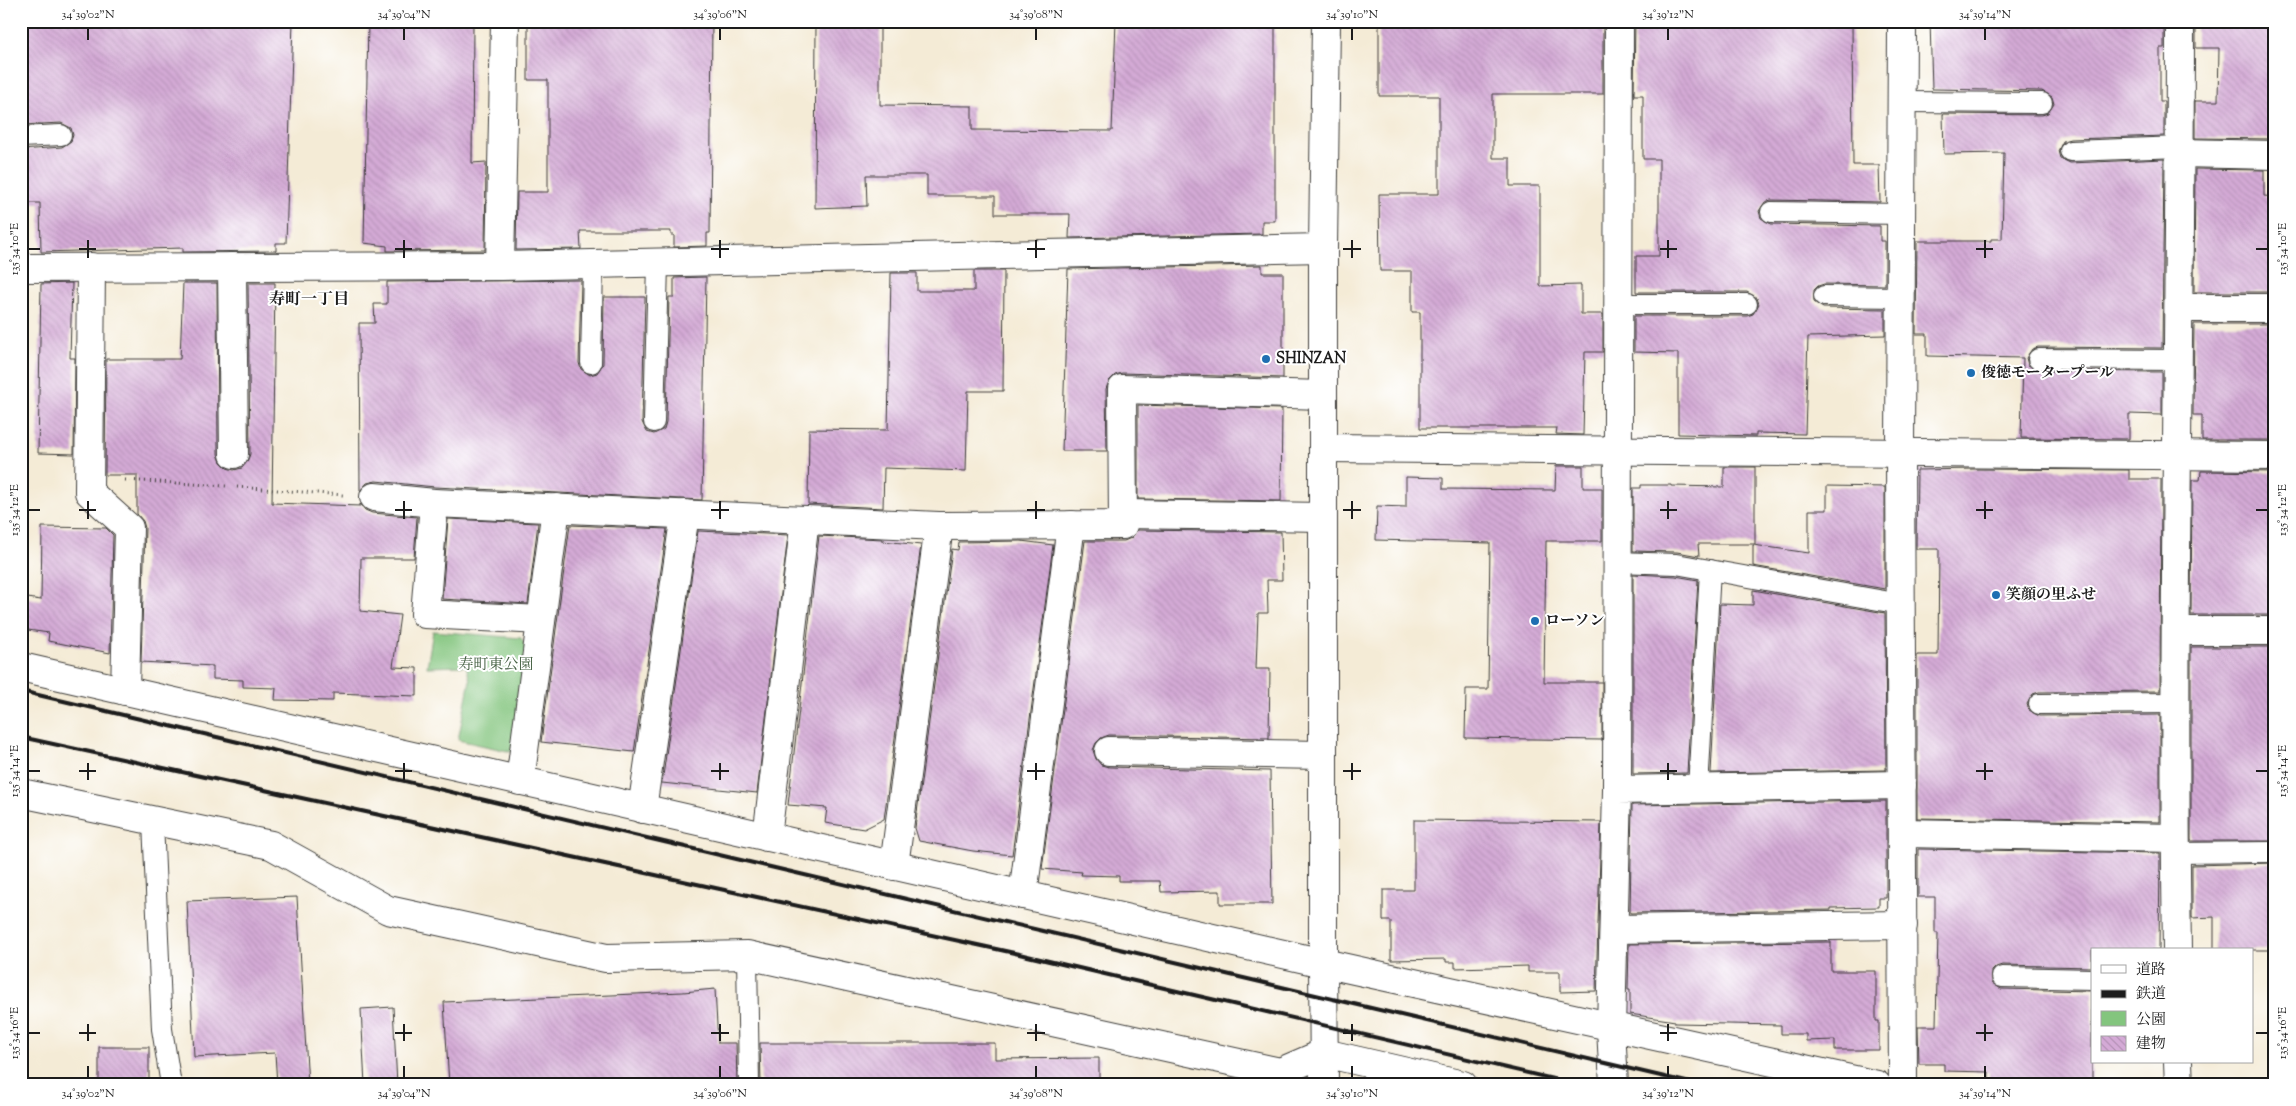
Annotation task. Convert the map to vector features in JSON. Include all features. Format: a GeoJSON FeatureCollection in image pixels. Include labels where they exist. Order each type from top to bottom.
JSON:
{"type":"FeatureCollection","features":[{"type":"Feature","properties":{"kind":"street"},"geometry":{"type":"LineString","coordinates":[[500,266],[504,21]]}},
{"type":"Feature","properties":{"kind":"street"},"geometry":{"type":"LineString","coordinates":[[1324,1085],[1323,248],[1326,21]]}},
{"type":"Feature","properties":{"kind":"street"},"geometry":{"type":"LineString","coordinates":[[1614,1085],[1611,1028],[1617,790],[1619,21]]}},
{"type":"Feature","properties":{"kind":"street"},"geometry":{"type":"LineString","coordinates":[[1902,21],[1900,452],[1903,1085]]}},
{"type":"Feature","properties":{"kind":"street"},"geometry":{"type":"LineString","coordinates":[[2177,948],[2175,703],[2180,21]]}},
{"type":"Feature","properties":{"kind":"street"},"geometry":{"type":"LineString","coordinates":[[2180,150],[2275,155]]}},
{"type":"Feature","properties":{"kind":"street"},"geometry":{"type":"LineString","coordinates":[[21,268],[500,266],[1323,248]]}},
{"type":"Feature","properties":{"kind":"street"},"geometry":{"type":"LineString","coordinates":[[91,267],[89,492],[129,528],[125,691]]}},
{"type":"Feature","properties":{"kind":"street"},"geometry":{"type":"LineString","coordinates":[[232,267],[234,454]]}},
{"type":"Feature","properties":{"kind":"street"},"geometry":{"type":"LineString","coordinates":[[2179,308],[2275,308]]}},
{"type":"Feature","properties":{"kind":"street"},"geometry":{"type":"LineString","coordinates":[[374,497],[434,502],[939,526],[1123,525],[1122,389],[1323,395]]}},
{"type":"Feature","properties":{"kind":"street"},"geometry":{"type":"LineString","coordinates":[[1323,448],[2275,456]]}},
{"type":"Feature","properties":{"kind":"street"},"geometry":{"type":"LineString","coordinates":[[434,502],[425,614],[541,620]]}},
{"type":"Feature","properties":{"kind":"street"},"geometry":{"type":"LineString","coordinates":[[520,781],[556,508]]}},
{"type":"Feature","properties":{"kind":"street"},"geometry":{"type":"LineString","coordinates":[[642,809],[685,514]]}},
{"type":"Feature","properties":{"kind":"street"},"geometry":{"type":"LineString","coordinates":[[1123,514],[1323,517]]}},
{"type":"Feature","properties":{"kind":"street"},"geometry":{"type":"LineString","coordinates":[[767,837],[806,520]]}},
{"type":"Feature","properties":{"kind":"street"},"geometry":{"type":"LineString","coordinates":[[1023,895],[1071,525]]}},
{"type":"Feature","properties":{"kind":"street"},"geometry":{"type":"LineString","coordinates":[[894,866],[939,526]]}},
{"type":"Feature","properties":{"kind":"street"},"geometry":{"type":"LineString","coordinates":[[2176,631],[2275,631]]}},
{"type":"Feature","properties":{"kind":"street"},"geometry":{"type":"LineString","coordinates":[[21,667],[1611,1028],[1877,1085]]}},
{"type":"Feature","properties":{"kind":"street"},"geometry":{"type":"LineString","coordinates":[[1109,751],[1323,755]]}},
{"type":"Feature","properties":{"kind":"street"},"geometry":{"type":"LineString","coordinates":[[1617,790],[1902,785]]}},
{"type":"Feature","properties":{"kind":"street"},"geometry":{"type":"LineString","coordinates":[[21,794],[271,845],[388,910],[606,958],[747,955],[1280,1072],[1324,1053],[1463,1085]]}},
{"type":"Feature","properties":{"kind":"street"},"geometry":{"type":"LineString","coordinates":[[1903,833],[2175,846]]}},
{"type":"Feature","properties":{"kind":"street"},"geometry":{"type":"LineString","coordinates":[[1614,929],[1903,925]]}},
{"type":"Feature","properties":{"kind":"street"},"geometry":{"type":"LineString","coordinates":[[2178,1064],[2179,1085]]}},
{"type":"Feature","properties":{"kind":"lane"},"geometry":{"type":"LineString","coordinates":[[1902,102],[2042,103]]}},
{"type":"Feature","properties":{"kind":"lane"},"geometry":{"type":"LineString","coordinates":[[21,137],[61,135]]}},
{"type":"Feature","properties":{"kind":"lane"},"geometry":{"type":"LineString","coordinates":[[2070,151],[2180,150]]}},
{"type":"Feature","properties":{"kind":"lane"},"geometry":{"type":"LineString","coordinates":[[1771,212],[1902,214]]}},
{"type":"Feature","properties":{"kind":"lane"},"geometry":{"type":"LineString","coordinates":[[654,422],[658,263]]}},
{"type":"Feature","properties":{"kind":"lane"},"geometry":{"type":"LineString","coordinates":[[591,363],[593,264]]}},
{"type":"Feature","properties":{"kind":"lane"},"geometry":{"type":"LineString","coordinates":[[1824,296],[1901,296]]}},
{"type":"Feature","properties":{"kind":"lane"},"geometry":{"type":"LineString","coordinates":[[1618,304],[1747,304]]}},
{"type":"Feature","properties":{"kind":"lane"},"geometry":{"type":"LineString","coordinates":[[2038,359],[2178,360]]}},
{"type":"Feature","properties":{"kind":"lane"},"geometry":{"type":"LineString","coordinates":[[1617,562],[1676,564],[1901,604]]}},
{"type":"Feature","properties":{"kind":"lane"},"geometry":{"type":"LineString","coordinates":[[1698,789],[1710,570]]}},
{"type":"Feature","properties":{"kind":"lane"},"geometry":{"type":"LineString","coordinates":[[2039,704],[2175,703]]}},
{"type":"Feature","properties":{"kind":"lane"},"geometry":{"type":"LineString","coordinates":[[153,822],[162,1029],[171,1085]]}},
{"type":"Feature","properties":{"kind":"lane"},"geometry":{"type":"LineString","coordinates":[[2175,846],[2271,852]]}},
{"type":"Feature","properties":{"kind":"lane"},"geometry":{"type":"LineString","coordinates":[[747,955],[749,1085]]}},
{"type":"Feature","properties":{"kind":"lane"},"geometry":{"type":"LineString","coordinates":[[2002,978],[2091,979]]}},
{"type":"Feature","properties":{"kind":"green space","name":"寿町東公園"},"geometry":{"type":"Polygon","coordinates":[[[433,631],[521,638],[528,650],[512,752],[458,740],[470,680],[466,666],[427,667],[433,631]]]}},
{"type":"Feature","properties":{"kind":"building"},"geometry":{"type":"Polygon","coordinates":[[[293,21],[286,243],[276,243],[276,251],[183,252],[183,248],[41,252],[40,203],[21,203],[21,150],[62,147],[71,141],[73,135],[71,128],[61,123],[22,125],[21,22],[293,21]]]}},
{"type":"Feature","properties":{"kind":"building"},"geometry":{"type":"Polygon","coordinates":[[[368,21],[473,22],[472,163],[486,162],[485,250],[387,251],[387,246],[364,243],[368,21]]]}},
{"type":"Feature","properties":{"kind":"building"},"geometry":{"type":"Polygon","coordinates":[[[528,21],[712,21],[710,233],[707,233],[707,246],[674,247],[674,235],[671,235],[671,231],[580,231],[581,249],[516,250],[517,192],[548,192],[548,80],[528,80],[528,21]]]}},
{"type":"Feature","properties":{"kind":"building"},"geometry":{"type":"Polygon","coordinates":[[[816,21],[880,21],[880,105],[972,106],[972,130],[1112,131],[1116,21],[1275,21],[1275,221],[1262,221],[1262,234],[1069,238],[1070,214],[995,214],[995,196],[927,196],[927,175],[866,175],[867,206],[815,208],[816,21]]]}},
{"type":"Feature","properties":{"kind":"building"},"geometry":{"type":"Polygon","coordinates":[[[1379,21],[1603,21],[1603,94],[1493,94],[1493,158],[1510,158],[1510,186],[1540,186],[1540,286],[1581,285],[1581,314],[1603,314],[1603,352],[1585,352],[1583,435],[1556,434],[1557,428],[1420,428],[1420,312],[1412,312],[1412,271],[1380,271],[1379,194],[1439,194],[1439,96],[1379,96],[1379,21]]]}},
{"type":"Feature","properties":{"kind":"building"},"geometry":{"type":"Polygon","coordinates":[[[1635,21],[1852,21],[1853,165],[1879,165],[1880,202],[1771,200],[1765,202],[1759,211],[1761,218],[1771,224],[1880,226],[1880,241],[1885,241],[1885,285],[1824,284],[1814,290],[1814,302],[1823,308],[1885,309],[1885,335],[1808,337],[1805,434],[1756,433],[1756,436],[1678,434],[1678,353],[1634,352],[1634,316],[1747,316],[1753,314],[1759,304],[1757,298],[1747,292],[1636,292],[1636,256],[1659,256],[1659,159],[1643,159],[1643,95],[1634,95],[1635,21]]]}},
{"type":"Feature","properties":{"kind":"building"},"geometry":{"type":"Polygon","coordinates":[[[1930,21],[2164,21],[2164,48],[2160,48],[2160,101],[2164,101],[2164,136],[2070,139],[2063,141],[2058,151],[2060,158],[2070,163],[2164,159],[2162,348],[2038,347],[2032,349],[2026,358],[2028,365],[2038,371],[2162,372],[2162,415],[2129,414],[2129,439],[2021,438],[2023,358],[1927,356],[1927,334],[1916,334],[1917,241],[1991,241],[1991,239],[2002,239],[2004,153],[1944,154],[1943,114],[2042,115],[2048,113],[2054,104],[2052,97],[2042,91],[1932,89],[1930,21]]]}},
{"type":"Feature","properties":{"kind":"building"},"geometry":{"type":"Polygon","coordinates":[[[2196,21],[2275,21],[2275,139],[2195,138],[2195,101],[2218,101],[2219,48],[2196,48],[2196,21]]]}},
{"type":"Feature","properties":{"kind":"building"},"geometry":{"type":"Polygon","coordinates":[[[2195,169],[2264,170],[2264,196],[2275,197],[2275,292],[2194,292],[2195,169]]]}},
{"type":"Feature","properties":{"kind":"building"},"geometry":{"type":"Polygon","coordinates":[[[1262,265],[1262,273],[1283,273],[1283,378],[1122,373],[1115,375],[1109,381],[1106,389],[1107,451],[1062,451],[1068,269],[1262,265]]]}},
{"type":"Feature","properties":{"kind":"building"},"geometry":{"type":"Polygon","coordinates":[[[974,271],[1004,271],[1003,391],[968,391],[966,471],[884,468],[883,508],[808,504],[809,429],[888,430],[891,273],[917,273],[917,291],[974,291],[974,271]]]}},
{"type":"Feature","properties":{"kind":"building"},"geometry":{"type":"Polygon","coordinates":[[[706,277],[702,500],[435,487],[376,481],[367,483],[360,491],[359,323],[375,323],[374,304],[387,304],[387,282],[581,280],[579,363],[581,369],[590,375],[597,373],[603,364],[604,297],[645,297],[642,422],[647,432],[654,434],[664,429],[666,422],[669,297],[674,297],[674,278],[706,277]]]}},
{"type":"Feature","properties":{"kind":"building"},"geometry":{"type":"Polygon","coordinates":[[[72,283],[70,358],[75,358],[74,454],[38,453],[41,284],[72,283]]]}},
{"type":"Feature","properties":{"kind":"building"},"geometry":{"type":"Polygon","coordinates":[[[183,283],[217,283],[218,454],[221,462],[227,468],[234,470],[242,468],[250,454],[248,283],[275,283],[272,503],[360,506],[360,504],[365,510],[372,513],[417,517],[414,558],[361,558],[360,611],[400,615],[393,667],[417,668],[417,696],[333,693],[333,701],[275,700],[276,688],[243,687],[243,680],[213,679],[213,666],[141,662],[145,528],[143,521],[137,514],[137,475],[105,475],[106,359],[180,359],[183,283]]]}},
{"type":"Feature","properties":{"kind":"building"},"geometry":{"type":"Polygon","coordinates":[[[2194,324],[2275,324],[2275,440],[2202,440],[2202,415],[2193,415],[2194,324]]]}},
{"type":"Feature","properties":{"kind":"building"},"geometry":{"type":"Polygon","coordinates":[[[1138,405],[1282,409],[1281,501],[1138,499],[1138,405]]]}},
{"type":"Feature","properties":{"kind":"building"},"geometry":{"type":"Polygon","coordinates":[[[1556,466],[1583,466],[1583,488],[1602,488],[1602,541],[1546,541],[1544,682],[1602,682],[1602,740],[1465,738],[1466,689],[1488,689],[1490,543],[1376,540],[1377,506],[1406,507],[1406,477],[1443,478],[1443,489],[1555,490],[1556,466]]]}},
{"type":"Feature","properties":{"kind":"building"},"geometry":{"type":"Polygon","coordinates":[[[1724,467],[1755,467],[1755,544],[1698,544],[1699,556],[1677,552],[1633,551],[1633,488],[1641,488],[1641,485],[1724,487],[1724,467]]]}},
{"type":"Feature","properties":{"kind":"building"},"geometry":{"type":"Polygon","coordinates":[[[1917,470],[2129,470],[2129,479],[2161,479],[2160,691],[2039,692],[2033,694],[2027,704],[2029,710],[2039,716],[2160,715],[2160,822],[1917,818],[1917,655],[1938,655],[1939,549],[1916,549],[1917,470]]]}},
{"type":"Feature","properties":{"kind":"building"},"geometry":{"type":"Polygon","coordinates":[[[2201,471],[2275,472],[2275,615],[2191,615],[2192,480],[2200,480],[2201,471]]]}},
{"type":"Feature","properties":{"kind":"building"},"geometry":{"type":"Polygon","coordinates":[[[1827,486],[1885,487],[1885,589],[1753,566],[1753,545],[1809,553],[1809,510],[1827,510],[1827,486]]]}},
{"type":"Feature","properties":{"kind":"building"},"geometry":{"type":"Polygon","coordinates":[[[448,519],[538,523],[528,604],[442,599],[448,519]]]}},
{"type":"Feature","properties":{"kind":"building"},"geometry":{"type":"Polygon","coordinates":[[[570,525],[667,529],[634,752],[541,742],[570,525]]]}},
{"type":"Feature","properties":{"kind":"building"},"geometry":{"type":"Polygon","coordinates":[[[42,527],[106,528],[113,535],[110,653],[48,641],[49,633],[21,629],[21,597],[41,600],[42,527]]]}},
{"type":"Feature","properties":{"kind":"building"},"geometry":{"type":"Polygon","coordinates":[[[1137,530],[1281,532],[1282,580],[1267,580],[1268,613],[1258,613],[1256,669],[1270,669],[1269,738],[1109,735],[1101,738],[1093,750],[1096,759],[1101,765],[1109,767],[1270,771],[1272,904],[1220,904],[1220,891],[1161,892],[1160,881],[1119,881],[1119,876],[1081,875],[1082,872],[1042,869],[1085,541],[1124,541],[1131,538],[1137,530]]]}},
{"type":"Feature","properties":{"kind":"building"},"geometry":{"type":"Polygon","coordinates":[[[698,531],[788,535],[757,793],[662,783],[698,531]]]}},
{"type":"Feature","properties":{"kind":"building"},"geometry":{"type":"Polygon","coordinates":[[[819,536],[883,539],[883,541],[921,545],[884,819],[864,829],[825,823],[827,808],[788,805],[819,536]]]}},
{"type":"Feature","properties":{"kind":"building"},"geometry":{"type":"Polygon","coordinates":[[[1021,541],[1053,545],[1012,855],[973,851],[919,841],[915,828],[952,549],[958,550],[959,542],[1021,541]]]}},
{"type":"Feature","properties":{"kind":"building"},"geometry":{"type":"Polygon","coordinates":[[[1633,574],[1675,576],[1698,580],[1687,773],[1633,774],[1633,574]]]}},
{"type":"Feature","properties":{"kind":"building"},"geometry":{"type":"Polygon","coordinates":[[[1753,590],[1885,613],[1886,770],[1711,773],[1720,604],[1753,605],[1753,590]]]}},
{"type":"Feature","properties":{"kind":"building"},"geometry":{"type":"Polygon","coordinates":[[[2191,647],[2275,647],[2275,841],[2191,841],[2191,647]]]}},
{"type":"Feature","properties":{"kind":"building"},"geometry":{"type":"Polygon","coordinates":[[[1886,801],[1886,898],[1879,898],[1879,907],[1831,908],[1831,910],[1630,913],[1632,805],[1886,801]]]}},
{"type":"Feature","properties":{"kind":"building"},"geometry":{"type":"Polygon","coordinates":[[[1414,820],[1601,822],[1596,991],[1560,992],[1560,972],[1528,972],[1528,966],[1455,968],[1455,962],[1446,962],[1446,959],[1391,960],[1391,921],[1383,921],[1383,890],[1414,890],[1414,820]]]}},
{"type":"Feature","properties":{"kind":"building"},"geometry":{"type":"Polygon","coordinates":[[[1918,849],[2160,853],[2159,948],[2091,948],[2091,967],[2002,965],[1992,971],[1992,983],[2001,989],[2091,991],[2092,1082],[1989,1081],[1989,1072],[1944,1071],[1944,1064],[1919,1064],[1918,1026],[1936,1026],[1938,933],[1935,933],[1935,897],[1918,897],[1918,849]]]}},
{"type":"Feature","properties":{"kind":"building"},"geometry":{"type":"Polygon","coordinates":[[[2275,863],[2275,950],[2214,948],[2214,917],[2192,918],[2192,865],[2275,863]]]}},
{"type":"Feature","properties":{"kind":"building"},"geometry":{"type":"Polygon","coordinates":[[[297,897],[308,1085],[277,1085],[275,1053],[194,1057],[187,901],[297,897]]]}},
{"type":"Feature","properties":{"kind":"building"},"geometry":{"type":"Polygon","coordinates":[[[1831,942],[1831,971],[1876,971],[1876,1021],[1879,1021],[1879,1050],[1835,1050],[1835,1040],[1806,1041],[1806,1034],[1781,1034],[1781,1025],[1675,1023],[1675,1021],[1630,1014],[1630,990],[1628,990],[1629,944],[1831,942]]]}},
{"type":"Feature","properties":{"kind":"building"},"geometry":{"type":"Polygon","coordinates":[[[715,989],[718,1043],[736,1043],[737,1084],[449,1085],[444,1002],[715,989]]]}},
{"type":"Feature","properties":{"kind":"building"},"geometry":{"type":"Polygon","coordinates":[[[393,1007],[397,1085],[365,1085],[361,1009],[393,1007]]]}},
{"type":"Feature","properties":{"kind":"building"},"geometry":{"type":"Polygon","coordinates":[[[760,1043],[995,1043],[995,1059],[1099,1058],[1099,1085],[761,1084],[760,1043]]]}},
{"type":"Feature","properties":{"kind":"building"},"geometry":{"type":"Polygon","coordinates":[[[99,1047],[149,1047],[149,1085],[99,1085],[99,1047]]]}},
{"type":"Feature","properties":{"kind":"railway"},"geometry":{"type":"LineString","coordinates":[[21,691],[1699,1085]]}},
{"type":"Feature","properties":{"kind":"railway"},"geometry":{"type":"LineString","coordinates":[[21,737],[1019,954],[1579,1085]]}},
{"type":"Feature","properties":{"kind":"place","name":"SHINZAN"},"geometry":{"type":"Point","coordinates":[1266,359]}},
{"type":"Feature","properties":{"kind":"place","name":"俊徳モータープール"},"geometry":{"type":"Point","coordinates":[1971,373]}},
{"type":"Feature","properties":{"kind":"place","name":"笑顔の里ふせ"},"geometry":{"type":"Point","coordinates":[1996,595]}},
{"type":"Feature","properties":{"kind":"place","name":"ローソン"},"geometry":{"type":"Point","coordinates":[1535,621]}},
{"type":"Feature","properties":{"kind":"district","name":"寿町一丁目"},"geometry":{"type":"Point","coordinates":[309,300]}}]}
